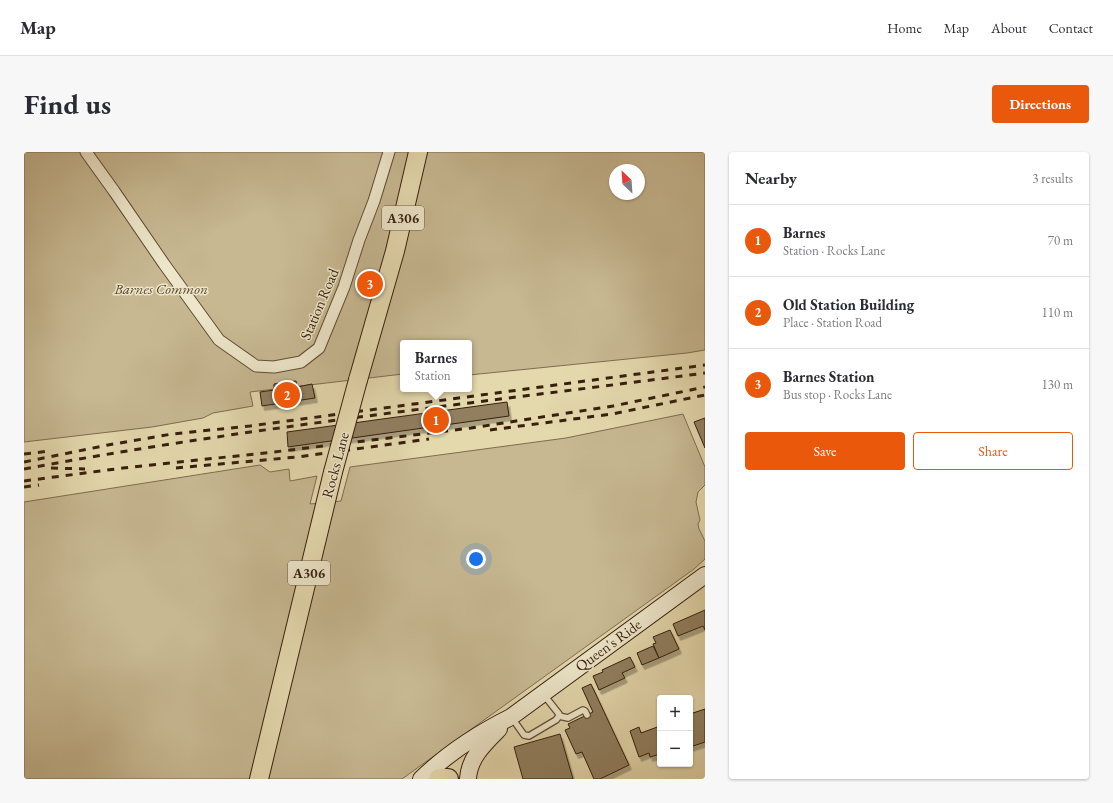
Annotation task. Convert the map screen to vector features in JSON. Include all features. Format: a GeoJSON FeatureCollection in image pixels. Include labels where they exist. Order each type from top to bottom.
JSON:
{"type":"FeatureCollection","features":[{"type":"Feature","properties":{"kind":"highway"},"geometry":{"type":"LineString","coordinates":[[439,779],[448,779]]}},
{"type":"Feature","properties":{"kind":"main road","name":"Rocks Lane"},"geometry":{"type":"LineString","coordinates":[[259,779],[328,492],[394,251],[418,152]]}},
{"type":"Feature","properties":{"kind":"main road","name":"Queen's Ride"},"geometry":{"type":"LineString","coordinates":[[468,779],[468,770],[475,755],[511,717],[705,575]]}},
{"type":"Feature","properties":{"kind":"main road","name":"Queen's Ride"},"geometry":{"type":"LineString","coordinates":[[421,779],[433,768],[486,730],[511,717]]}},
{"type":"Feature","properties":{"kind":"street","name":"Station Road"},"geometry":{"type":"LineString","coordinates":[[86,152],[219,340],[256,366],[274,367],[301,362],[319,348],[344,287],[359,240],[374,201],[389,152]]}},
{"type":"Feature","properties":{"kind":"lane"},"geometry":{"type":"LineString","coordinates":[[542,693],[559,716]]}},
{"type":"Feature","properties":{"kind":"lane"},"geometry":{"type":"LineString","coordinates":[[559,716],[568,718],[583,710],[587,715]]}},
{"type":"Feature","properties":{"kind":"lane"},"geometry":{"type":"LineString","coordinates":[[511,717],[524,735],[529,736],[556,720],[559,716]]}},
{"type":"Feature","properties":{"kind":"green space","name":"Barnes Common"},"geometry":{"type":"Polygon","coordinates":[[[24,152],[705,152],[705,350],[472,375],[472,340],[400,340],[400,374],[250,392],[253,406],[213,413],[203,418],[152,427],[24,442],[24,152]]]}},
{"type":"Feature","properties":{"kind":"green space"},"geometry":{"type":"Polygon","coordinates":[[[683,414],[705,467],[705,485],[698,492],[696,502],[700,520],[698,524],[699,529],[705,541],[705,559],[694,569],[402,779],[24,779],[24,502],[260,465],[270,472],[289,469],[290,481],[317,476],[310,504],[341,501],[350,467],[566,438],[683,414]]]}},
{"type":"Feature","properties":{"kind":"building"},"geometry":{"type":"Polygon","coordinates":[[[296,381],[297,387],[312,384],[315,398],[262,406],[260,392],[274,390],[274,384],[296,381]]]}},
{"type":"Feature","properties":{"kind":"building"},"geometry":{"type":"Polygon","coordinates":[[[507,402],[509,416],[288,447],[287,432],[507,402]]]}},
{"type":"Feature","properties":{"kind":"building"},"geometry":{"type":"Polygon","coordinates":[[[705,418],[705,448],[694,422],[705,418]]]}},
{"type":"Feature","properties":{"kind":"building"},"geometry":{"type":"Polygon","coordinates":[[[705,610],[705,630],[703,626],[678,636],[673,624],[705,610]]]}},
{"type":"Feature","properties":{"kind":"building"},"geometry":{"type":"Polygon","coordinates":[[[670,630],[679,649],[659,658],[653,644],[656,643],[653,637],[670,630]]]}},
{"type":"Feature","properties":{"kind":"building"},"geometry":{"type":"Polygon","coordinates":[[[653,646],[659,658],[642,665],[637,653],[653,646]]]}},
{"type":"Feature","properties":{"kind":"building"},"geometry":{"type":"Polygon","coordinates":[[[630,657],[635,667],[622,673],[625,678],[599,690],[593,676],[603,672],[602,670],[630,657]]]}},
{"type":"Feature","properties":{"kind":"building"},"geometry":{"type":"Polygon","coordinates":[[[591,684],[629,765],[600,779],[594,779],[582,752],[576,754],[565,730],[570,728],[568,724],[593,712],[582,688],[591,684]]]}},
{"type":"Feature","properties":{"kind":"building"},"geometry":{"type":"Polygon","coordinates":[[[705,709],[705,742],[693,746],[693,731],[693,713],[705,709]]]}},
{"type":"Feature","properties":{"kind":"building"},"geometry":{"type":"Polygon","coordinates":[[[639,727],[641,733],[657,727],[657,755],[650,757],[649,753],[639,757],[630,731],[639,727]]]}},
{"type":"Feature","properties":{"kind":"building"},"geometry":{"type":"Polygon","coordinates":[[[560,734],[573,779],[523,779],[514,747],[560,734]]]}},
{"type":"Feature","properties":{"kind":"railway"},"geometry":{"type":"LineString","coordinates":[[24,462],[172,434],[250,426],[705,365]]}},
{"type":"Feature","properties":{"kind":"railway"},"geometry":{"type":"LineString","coordinates":[[24,469],[193,440],[278,428],[705,373]]}},
{"type":"Feature","properties":{"kind":"railway"},"geometry":{"type":"LineString","coordinates":[[24,481],[123,468],[274,452],[471,428],[613,406],[705,387]]}},
{"type":"Feature","properties":{"kind":"railway"},"geometry":{"type":"LineString","coordinates":[[490,430],[612,414],[705,395]]}},
{"type":"Feature","properties":{"kind":"railway"},"geometry":{"type":"LineString","coordinates":[[176,468],[297,457],[429,439]]}},
{"type":"Feature","properties":{"kind":"railway"},"geometry":{"type":"LineString","coordinates":[[24,454],[50,451]]}},
{"type":"Feature","properties":{"kind":"railway"},"geometry":{"type":"LineString","coordinates":[[51,468],[85,469]]}},
{"type":"Feature","properties":{"kind":"railway"},"geometry":{"type":"LineString","coordinates":[[24,487],[39,485]]}},
{"type":"Feature","properties":{"kind":"place","name":"Barnes Station"},"geometry":{"type":"Point","coordinates":[370,284]}},
{"type":"Feature","properties":{"kind":"place","name":"Old Station Building"},"geometry":{"type":"Point","coordinates":[287,395]}},
{"type":"Feature","properties":{"kind":"place","name":"Barnes"},"geometry":{"type":"Point","coordinates":[436,420]}}]}
